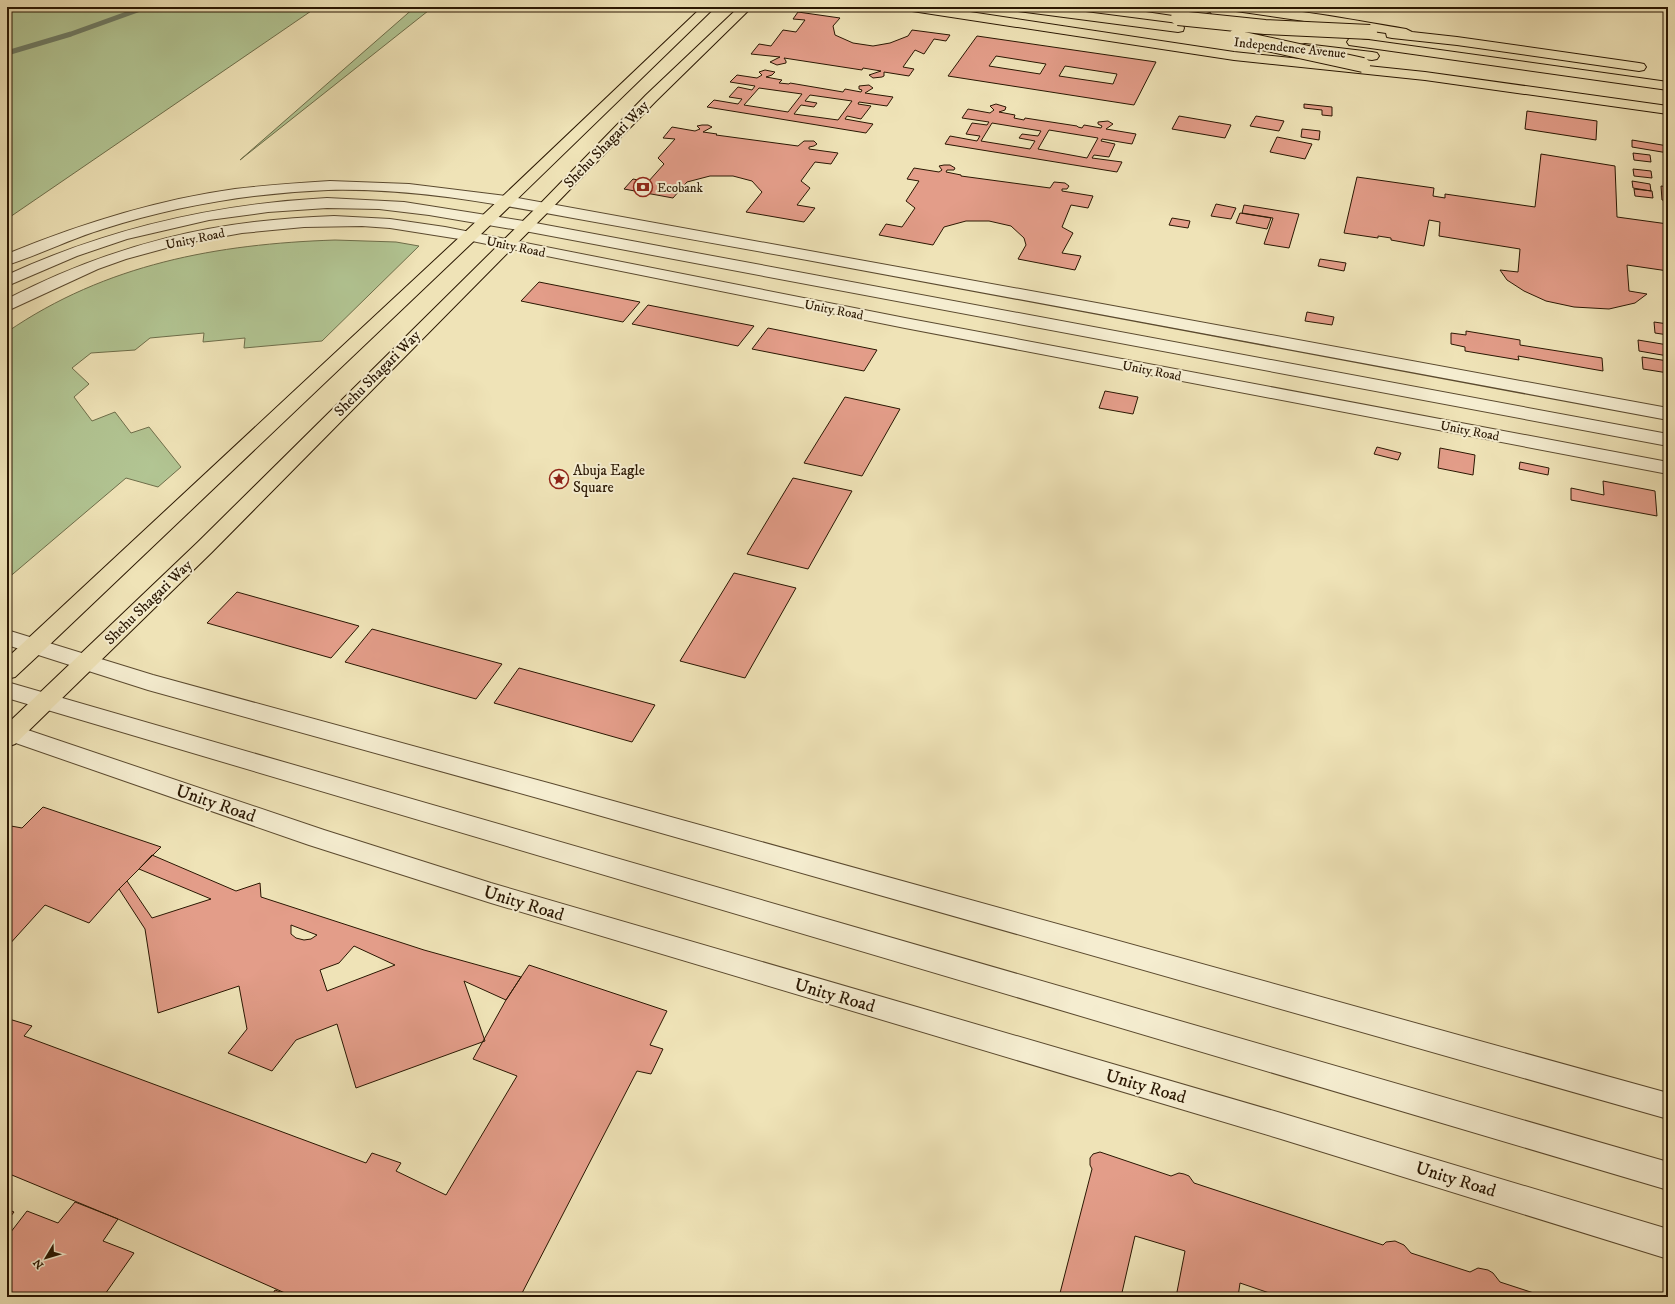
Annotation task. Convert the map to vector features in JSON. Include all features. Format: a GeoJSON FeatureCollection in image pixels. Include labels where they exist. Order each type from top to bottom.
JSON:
{"type":"FeatureCollection","features":[{"type":"Feature","properties":{"kind":"main road","name":"Shehu Shagari Way"},"geometry":{"type":"LineString","coordinates":[[7,671],[470,236],[709,7]]}},
{"type":"Feature","properties":{"kind":"main road","name":"Shehu Shagari Way"},"geometry":{"type":"LineString","coordinates":[[9,734],[205,547],[507,243],[544,208],[651,98],[746,7]]}},
{"type":"Feature","properties":{"kind":"main road"},"geometry":{"type":"LineString","coordinates":[[732,21],[758,7]]}},
{"type":"Feature","properties":{"kind":"main road"},"geometry":{"type":"LineString","coordinates":[[912,7],[999,13],[1195,37]]}},
{"type":"Feature","properties":{"kind":"main road"},"geometry":{"type":"LineString","coordinates":[[912,7],[1262,60],[1363,67],[1668,110]]}},
{"type":"Feature","properties":{"kind":"main road","name":"Independence Avenue"},"geometry":{"type":"LineString","coordinates":[[1018,7],[1178,23],[1265,27],[1369,29],[1653,69]]}},
{"type":"Feature","properties":{"kind":"main road","name":"Independence Avenue"},"geometry":{"type":"LineString","coordinates":[[1088,7],[1178,23]]}},
{"type":"Feature","properties":{"kind":"main road","name":"Independence Avenue"},"geometry":{"type":"LineString","coordinates":[[1146,7],[1370,45],[1668,86]]}},
{"type":"Feature","properties":{"kind":"main road"},"geometry":{"type":"LineString","coordinates":[[1236,7],[1369,29]]}},
{"type":"Feature","properties":{"kind":"main road"},"geometry":{"type":"LineString","coordinates":[[1178,23],[1363,67]]}},
{"type":"Feature","properties":{"kind":"main road","name":"Independence Avenue"},"geometry":{"type":"LineString","coordinates":[[1223,40],[1367,55],[1668,97]]}},
{"type":"Feature","properties":{"kind":"main road"},"geometry":{"type":"LineString","coordinates":[[1425,76],[1538,99],[1668,120]]}},
{"type":"Feature","properties":{"kind":"street"},"geometry":{"type":"LineString","coordinates":[[7,260],[50,241],[126,217],[166,207],[255,191],[311,187],[376,186],[421,189],[506,201],[1075,304],[1668,414]]}},
{"type":"Feature","properties":{"kind":"street","name":"Unity Road"},"geometry":{"type":"LineString","coordinates":[[7,281],[88,247],[193,218],[277,206],[364,203],[417,208],[488,218],[1668,440]]}},
{"type":"Feature","properties":{"kind":"street","name":"Unity Road"},"geometry":{"type":"LineString","coordinates":[[7,306],[92,266],[131,253],[213,233],[332,220],[372,221],[413,226],[507,243],[549,253],[946,331],[1668,468]]}},
{"type":"Feature","properties":{"kind":"street"},"geometry":{"type":"LineString","coordinates":[[7,636],[85,662],[297,724],[552,793],[1485,1056],[1668,1106]]}},
{"type":"Feature","properties":{"kind":"street"},"geometry":{"type":"LineString","coordinates":[[7,690],[1668,1176]]}},
{"type":"Feature","properties":{"kind":"street","name":"Unity Road"},"geometry":{"type":"LineString","coordinates":[[9,734],[318,838],[492,893],[1266,1122],[1668,1244]]}},
{"type":"Feature","properties":{"kind":"green space"},"geometry":{"type":"Polygon","coordinates":[[[7,7],[317,7],[7,219],[7,7]]]}},
{"type":"Feature","properties":{"kind":"green space"},"geometry":{"type":"Polygon","coordinates":[[[415,7],[433,7],[240,160],[415,7]]]}},
{"type":"Feature","properties":{"kind":"green space"},"geometry":{"type":"Polygon","coordinates":[[[335,240],[396,242],[419,246],[322,341],[244,348],[245,338],[203,342],[204,333],[150,338],[135,350],[91,353],[72,368],[89,384],[74,397],[92,421],[115,412],[131,433],[149,427],[181,467],[158,487],[126,478],[7,579],[7,332],[45,309],[83,290],[123,274],[164,262],[248,246],[335,240]]]}},
{"type":"Feature","properties":{"kind":"building"},"geometry":{"type":"Polygon","coordinates":[[[798,12],[840,18],[833,26],[835,35],[853,43],[873,46],[890,43],[908,36],[912,30],[950,35],[946,41],[934,39],[924,54],[915,50],[903,67],[914,69],[909,76],[884,72],[884,76],[873,78],[869,75],[881,71],[863,68],[862,70],[784,58],[786,63],[777,65],[770,62],[780,57],[751,54],[759,44],[771,46],[783,30],[796,32],[805,20],[793,19],[798,12]]]}},
{"type":"Feature","properties":{"kind":"building"},"geometry":{"type":"Polygon","coordinates":[[[977,36],[1156,62],[1134,105],[948,76],[977,36]],[[996,56],[989,66],[1040,74],[1046,64],[996,56]],[[1065,66],[1059,76],[1113,84],[1117,74],[1065,66]]]}},
{"type":"Feature","properties":{"kind":"building"},"geometry":{"type":"Polygon","coordinates":[[[765,70],[775,72],[766,77],[782,80],[779,83],[790,83],[843,92],[845,89],[861,92],[862,90],[859,89],[859,86],[869,85],[873,88],[865,93],[893,97],[887,106],[859,102],[858,104],[871,106],[861,119],[847,116],[845,119],[873,124],[866,133],[707,107],[714,100],[738,104],[742,99],[729,97],[738,87],[752,90],[755,86],[730,82],[737,75],[757,78],[762,75],[759,72],[765,70]],[[759,88],[744,105],[788,112],[802,94],[759,88]],[[810,95],[805,101],[817,103],[814,107],[801,105],[794,114],[838,120],[852,101],[810,95]]]}},
{"type":"Feature","properties":{"kind":"building"},"geometry":{"type":"Polygon","coordinates":[[[996,104],[1006,107],[1005,110],[999,112],[1015,115],[1014,118],[1024,120],[1025,118],[1082,128],[1084,125],[1101,128],[1102,126],[1098,124],[1098,122],[1108,121],[1113,124],[1106,129],[1136,134],[1132,144],[1102,139],[1101,141],[1115,144],[1109,157],[1094,155],[1092,158],[1122,162],[1117,172],[945,144],[950,136],[977,141],[980,136],[966,134],[972,123],[987,125],[989,122],[962,118],[968,109],[990,113],[994,110],[990,106],[996,104]],[[992,123],[981,141],[1030,149],[1035,141],[1019,138],[1022,134],[1038,136],[1041,131],[992,123]],[[1049,130],[1038,149],[1087,158],[1098,138],[1049,130]]]}},
{"type":"Feature","properties":{"kind":"building"},"geometry":{"type":"Polygon","coordinates":[[[1304,104],[1332,107],[1332,116],[1322,115],[1322,110],[1304,108],[1304,104]]]}},
{"type":"Feature","properties":{"kind":"building"},"geometry":{"type":"Polygon","coordinates":[[[1527,111],[1597,121],[1596,140],[1525,129],[1527,111]]]}},
{"type":"Feature","properties":{"kind":"building"},"geometry":{"type":"Polygon","coordinates":[[[1179,116],[1231,125],[1225,138],[1172,129],[1179,116]]]}},
{"type":"Feature","properties":{"kind":"building"},"geometry":{"type":"Polygon","coordinates":[[[1256,116],[1284,121],[1279,131],[1250,126],[1256,116]]]}},
{"type":"Feature","properties":{"kind":"building"},"geometry":{"type":"Polygon","coordinates":[[[702,125],[712,127],[703,132],[717,134],[716,135],[798,146],[804,141],[814,141],[817,144],[809,147],[809,149],[838,153],[831,164],[815,162],[801,181],[810,188],[797,205],[815,208],[804,222],[746,212],[762,192],[752,181],[733,176],[710,176],[687,182],[673,198],[624,189],[633,179],[648,182],[664,164],[658,158],[675,139],[663,138],[672,127],[695,131],[700,129],[697,126],[702,125]]]}},
{"type":"Feature","properties":{"kind":"building"},"geometry":{"type":"Polygon","coordinates":[[[1302,129],[1320,131],[1319,140],[1301,137],[1302,129]]]}},
{"type":"Feature","properties":{"kind":"building"},"geometry":{"type":"Polygon","coordinates":[[[1277,137],[1312,144],[1305,159],[1270,152],[1277,137]]]}},
{"type":"Feature","properties":{"kind":"building"},"geometry":{"type":"Polygon","coordinates":[[[1632,140],[1668,146],[1668,153],[1632,147],[1632,140]]]}},
{"type":"Feature","properties":{"kind":"building"},"geometry":{"type":"Polygon","coordinates":[[[1633,153],[1650,155],[1651,162],[1634,160],[1633,153]]]}},
{"type":"Feature","properties":{"kind":"building"},"geometry":{"type":"Polygon","coordinates":[[[1541,154],[1615,166],[1617,217],[1668,224],[1668,271],[1627,265],[1629,291],[1647,294],[1635,303],[1609,309],[1574,307],[1546,301],[1524,291],[1507,280],[1500,270],[1518,272],[1520,249],[1439,236],[1440,222],[1429,220],[1424,246],[1391,240],[1391,238],[1378,236],[1378,238],[1344,233],[1357,177],[1434,188],[1433,196],[1445,198],[1445,194],[1535,207],[1541,154]]]}},
{"type":"Feature","properties":{"kind":"building"},"geometry":{"type":"Polygon","coordinates":[[[950,165],[955,168],[954,170],[947,170],[946,172],[961,176],[1050,188],[1054,182],[1065,183],[1069,186],[1067,189],[1062,189],[1062,191],[1093,196],[1088,208],[1071,205],[1062,227],[1073,233],[1062,253],[1081,256],[1075,270],[1018,259],[1026,245],[1024,238],[1011,226],[989,221],[966,221],[944,227],[933,245],[879,235],[886,224],[902,227],[915,208],[906,201],[919,181],[907,179],[914,168],[939,172],[942,170],[939,166],[950,165]]]}},
{"type":"Feature","properties":{"kind":"building"},"geometry":{"type":"Polygon","coordinates":[[[1633,169],[1651,171],[1652,178],[1634,176],[1633,169]]]}},
{"type":"Feature","properties":{"kind":"building"},"geometry":{"type":"Polygon","coordinates":[[[1664,171],[1668,172],[1668,182],[1664,181],[1664,171]]]}},
{"type":"Feature","properties":{"kind":"building"},"geometry":{"type":"Polygon","coordinates":[[[1632,181],[1650,184],[1651,191],[1633,188],[1632,181]]]}},
{"type":"Feature","properties":{"kind":"building"},"geometry":{"type":"Polygon","coordinates":[[[1661,186],[1668,187],[1668,201],[1662,200],[1661,186]]]}},
{"type":"Feature","properties":{"kind":"building"},"geometry":{"type":"Polygon","coordinates":[[[1634,189],[1652,191],[1653,198],[1635,196],[1634,189]]]}},
{"type":"Feature","properties":{"kind":"building"},"geometry":{"type":"Polygon","coordinates":[[[1216,204],[1236,208],[1231,219],[1211,216],[1216,204]]]}},
{"type":"Feature","properties":{"kind":"building"},"geometry":{"type":"Polygon","coordinates":[[[1244,205],[1299,214],[1289,248],[1264,244],[1273,218],[1242,213],[1244,205]]]}},
{"type":"Feature","properties":{"kind":"building"},"geometry":{"type":"Polygon","coordinates":[[[1240,213],[1271,218],[1267,229],[1236,223],[1240,213]]]}},
{"type":"Feature","properties":{"kind":"building"},"geometry":{"type":"Polygon","coordinates":[[[1172,218],[1190,221],[1188,228],[1169,225],[1172,218]]]}},
{"type":"Feature","properties":{"kind":"building"},"geometry":{"type":"Polygon","coordinates":[[[1320,259],[1346,263],[1344,271],[1318,266],[1320,259]]]}},
{"type":"Feature","properties":{"kind":"building"},"geometry":{"type":"Polygon","coordinates":[[[539,282],[640,302],[623,322],[521,301],[539,282]]]}},
{"type":"Feature","properties":{"kind":"building"},"geometry":{"type":"Polygon","coordinates":[[[648,305],[754,326],[738,346],[632,324],[648,305]]]}},
{"type":"Feature","properties":{"kind":"building"},"geometry":{"type":"Polygon","coordinates":[[[1307,312],[1334,317],[1332,325],[1305,321],[1307,312]]]}},
{"type":"Feature","properties":{"kind":"building"},"geometry":{"type":"Polygon","coordinates":[[[1654,322],[1668,324],[1668,335],[1655,333],[1654,322]]]}},
{"type":"Feature","properties":{"kind":"building"},"geometry":{"type":"Polygon","coordinates":[[[768,328],[877,350],[864,371],[752,349],[768,328]]]}},
{"type":"Feature","properties":{"kind":"building"},"geometry":{"type":"Polygon","coordinates":[[[1466,331],[1520,340],[1520,345],[1602,358],[1603,371],[1518,356],[1519,360],[1465,351],[1465,347],[1451,344],[1451,333],[1466,335],[1466,331]]]}},
{"type":"Feature","properties":{"kind":"building"},"geometry":{"type":"Polygon","coordinates":[[[1638,340],[1668,345],[1668,356],[1639,351],[1638,340]]]}},
{"type":"Feature","properties":{"kind":"building"},"geometry":{"type":"Polygon","coordinates":[[[1642,357],[1668,361],[1668,373],[1643,369],[1642,357]]]}},
{"type":"Feature","properties":{"kind":"building"},"geometry":{"type":"Polygon","coordinates":[[[1105,391],[1138,397],[1133,414],[1099,408],[1105,391]]]}},
{"type":"Feature","properties":{"kind":"building"},"geometry":{"type":"Polygon","coordinates":[[[845,397],[900,409],[862,476],[804,463],[845,397]]]}},
{"type":"Feature","properties":{"kind":"building"},"geometry":{"type":"Polygon","coordinates":[[[1377,447],[1401,453],[1398,460],[1374,454],[1377,447]]]}},
{"type":"Feature","properties":{"kind":"building"},"geometry":{"type":"Polygon","coordinates":[[[1440,448],[1475,455],[1473,475],[1438,468],[1440,448]]]}},
{"type":"Feature","properties":{"kind":"building"},"geometry":{"type":"Polygon","coordinates":[[[1520,462],[1549,468],[1548,475],[1519,469],[1520,462]]]}},
{"type":"Feature","properties":{"kind":"building"},"geometry":{"type":"Polygon","coordinates":[[[793,478],[852,491],[808,569],[747,554],[793,478]]]}},
{"type":"Feature","properties":{"kind":"building"},"geometry":{"type":"Polygon","coordinates":[[[1603,481],[1655,491],[1657,516],[1571,500],[1571,488],[1604,495],[1603,481]]]}},
{"type":"Feature","properties":{"kind":"building"},"geometry":{"type":"Polygon","coordinates":[[[734,573],[796,588],[745,678],[680,661],[734,573]]]}},
{"type":"Feature","properties":{"kind":"building"},"geometry":{"type":"Polygon","coordinates":[[[237,592],[359,626],[331,658],[207,623],[237,592]]]}},
{"type":"Feature","properties":{"kind":"building"},"geometry":{"type":"Polygon","coordinates":[[[372,629],[502,664],[476,699],[345,662],[372,629]]]}},
{"type":"Feature","properties":{"kind":"building"},"geometry":{"type":"Polygon","coordinates":[[[519,668],[655,705],[632,742],[494,703],[519,668]]]}},
{"type":"Feature","properties":{"kind":"building"},"geometry":{"type":"Polygon","coordinates":[[[43,807],[161,847],[119,889],[89,923],[45,905],[7,947],[7,831],[11,826],[22,828],[43,807]]]}},
{"type":"Feature","properties":{"kind":"building"},"geometry":{"type":"Polygon","coordinates":[[[152,855],[236,891],[260,883],[261,897],[424,950],[521,977],[506,1000],[464,981],[485,1041],[356,1088],[337,1024],[296,1040],[272,1071],[228,1053],[247,1029],[239,986],[158,1013],[145,929],[119,889],[127,881],[152,918],[211,899],[139,869],[152,855]],[[291,925],[291,934],[296,938],[304,940],[311,939],[317,935],[291,925]],[[354,946],[339,963],[320,970],[327,991],[395,965],[354,946]]]}},
{"type":"Feature","properties":{"kind":"building"},"geometry":{"type":"Polygon","coordinates":[[[529,965],[667,1011],[650,1045],[663,1049],[651,1074],[637,1071],[520,1297],[294,1297],[118,1219],[7,1173],[7,1021],[9,1019],[32,1026],[24,1036],[366,1163],[372,1153],[401,1163],[396,1171],[446,1195],[517,1076],[473,1059],[506,1000],[529,965]]]}},
{"type":"Feature","properties":{"kind":"building"},"geometry":{"type":"Polygon","coordinates":[[[1100,1152],[1171,1176],[1179,1173],[1184,1174],[1189,1176],[1194,1183],[1383,1245],[1386,1242],[1395,1241],[1404,1245],[1411,1253],[1470,1272],[1478,1268],[1488,1270],[1493,1273],[1500,1282],[1546,1297],[1281,1297],[1240,1283],[1238,1297],[1176,1297],[1185,1251],[1135,1236],[1121,1297],[1059,1297],[1092,1169],[1090,1165],[1090,1158],[1093,1154],[1100,1152]]]}},
{"type":"Feature","properties":{"kind":"building"},"geometry":{"type":"Polygon","coordinates":[[[75,1202],[118,1219],[103,1241],[134,1253],[103,1297],[7,1297],[7,1237],[27,1211],[58,1223],[75,1202]]]}},
{"type":"Feature","properties":{"kind":"building"},"geometry":{"type":"Polygon","coordinates":[[[7,1209],[14,1212],[7,1221],[7,1209]]]}},
{"type":"Feature","properties":{"kind":"building"},"geometry":{"type":"Polygon","coordinates":[[[275,1290],[294,1297],[271,1297],[275,1290]]]}},
{"type":"Feature","properties":{"kind":"waterway"},"geometry":{"type":"LineString","coordinates":[[7,53],[71,34],[146,7]]}},
{"type":"Feature","properties":{"kind":"place","name":"Ecobank"},"geometry":{"type":"Point","coordinates":[643,187]}},
{"type":"Feature","properties":{"kind":"place","name":"Abuja Eagle Square"},"geometry":{"type":"Point","coordinates":[559,479]}}]}
